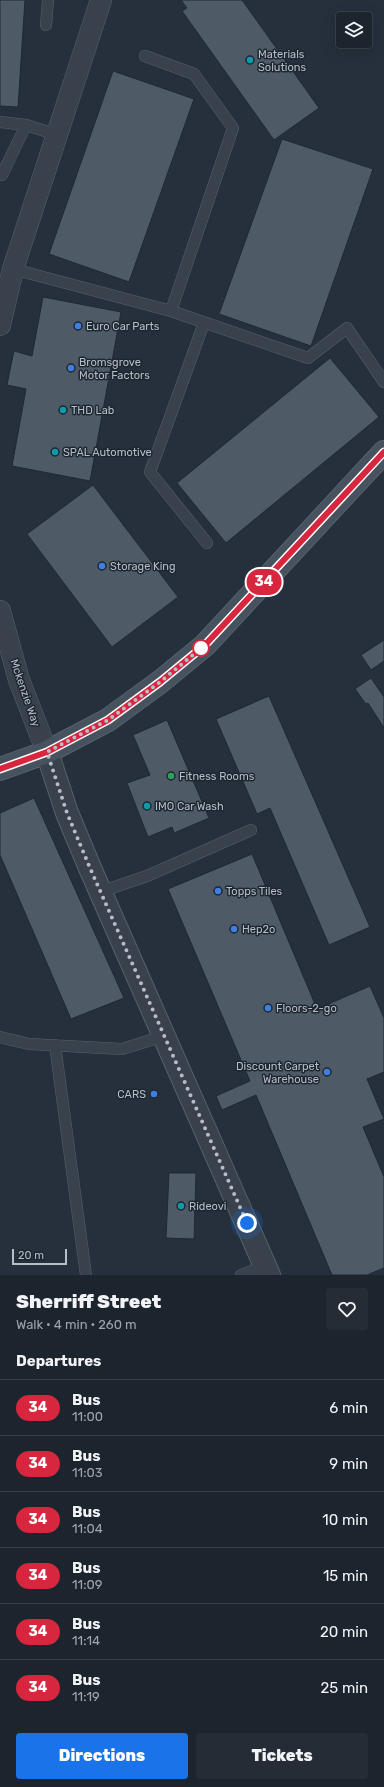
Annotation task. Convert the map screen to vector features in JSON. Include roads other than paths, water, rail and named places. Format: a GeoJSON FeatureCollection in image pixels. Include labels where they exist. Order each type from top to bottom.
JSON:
{"type":"FeatureCollection","features":[{"type":"Feature","properties":{"kind":"main road"},"geometry":{"type":"LineString","coordinates":[[0,769],[47,752],[108,720],[160,682],[205,645],[384,452]]}},
{"type":"Feature","properties":{"kind":"street"},"geometry":{"type":"LineString","coordinates":[[0,325],[8,278],[58,135],[102,0]]}},
{"type":"Feature","properties":{"kind":"street","name":"Mckenzie Way"},"geometry":{"type":"LineString","coordinates":[[0,611],[19,680],[47,752]]}},
{"type":"Feature","properties":{"kind":"street"},"geometry":{"type":"LineString","coordinates":[[47,752],[67,813],[100,892],[267,1270]]}},
{"type":"Feature","properties":{"kind":"lane"},"geometry":{"type":"LineString","coordinates":[[46,25],[48,0]]}},
{"type":"Feature","properties":{"kind":"lane"},"geometry":{"type":"LineString","coordinates":[[145,56],[194,74],[232,128],[171,311]]}},
{"type":"Feature","properties":{"kind":"lane"},"geometry":{"type":"LineString","coordinates":[[0,122],[26,125],[58,135]]}},
{"type":"Feature","properties":{"kind":"lane"},"geometry":{"type":"LineString","coordinates":[[0,175],[2,175],[26,125]]}},
{"type":"Feature","properties":{"kind":"lane"},"geometry":{"type":"LineString","coordinates":[[8,278],[171,311],[308,358],[348,328],[384,382]]}},
{"type":"Feature","properties":{"kind":"lane"},"geometry":{"type":"LineString","coordinates":[[204,323],[150,472],[207,543]]}},
{"type":"Feature","properties":{"kind":"lane"},"geometry":{"type":"LineString","coordinates":[[100,892],[148,876],[251,830]]}},
{"type":"Feature","properties":{"kind":"lane"},"geometry":{"type":"LineString","coordinates":[[0,1037],[30,1044],[122,1049],[164,1036]]}},
{"type":"Feature","properties":{"kind":"lane"},"geometry":{"type":"LineString","coordinates":[[56,1045],[86,1275]]}},
{"type":"Feature","properties":{"kind":"lane"},"geometry":{"type":"LineString","coordinates":[[241,1275],[267,1270]]}},
{"type":"Feature","properties":{"kind":"place","name":"Materials Solutions"},"geometry":{"type":"Point","coordinates":[250,60]}},
{"type":"Feature","properties":{"kind":"place","name":"Euro Car Parts"},"geometry":{"type":"Point","coordinates":[78,326]}},
{"type":"Feature","properties":{"kind":"place","name":"Bromsgrove Motor Factors"},"geometry":{"type":"Point","coordinates":[71,368]}},
{"type":"Feature","properties":{"kind":"place","name":"THD Lab"},"geometry":{"type":"Point","coordinates":[63,410]}},
{"type":"Feature","properties":{"kind":"place","name":"SPAL Automotive"},"geometry":{"type":"Point","coordinates":[55,452]}},
{"type":"Feature","properties":{"kind":"place","name":"Storage King"},"geometry":{"type":"Point","coordinates":[102,566]}},
{"type":"Feature","properties":{"kind":"place","name":"Fitness Rooms"},"geometry":{"type":"Point","coordinates":[171,776]}},
{"type":"Feature","properties":{"kind":"place","name":"IMO Car Wash"},"geometry":{"type":"Point","coordinates":[147,806]}},
{"type":"Feature","properties":{"kind":"place","name":"Topps Tiles"},"geometry":{"type":"Point","coordinates":[218,891]}},
{"type":"Feature","properties":{"kind":"place","name":"Hep2o"},"geometry":{"type":"Point","coordinates":[234,929]}},
{"type":"Feature","properties":{"kind":"place","name":"Floors-2-go"},"geometry":{"type":"Point","coordinates":[268,1008]}},
{"type":"Feature","properties":{"kind":"place","name":"Discount Carpet Warehouse"},"geometry":{"type":"Point","coordinates":[327,1072]}},
{"type":"Feature","properties":{"kind":"place","name":"CARS"},"geometry":{"type":"Point","coordinates":[154,1094]}},
{"type":"Feature","properties":{"kind":"place","name":"Rideovi"},"geometry":{"type":"Point","coordinates":[181,1206]}}]}
